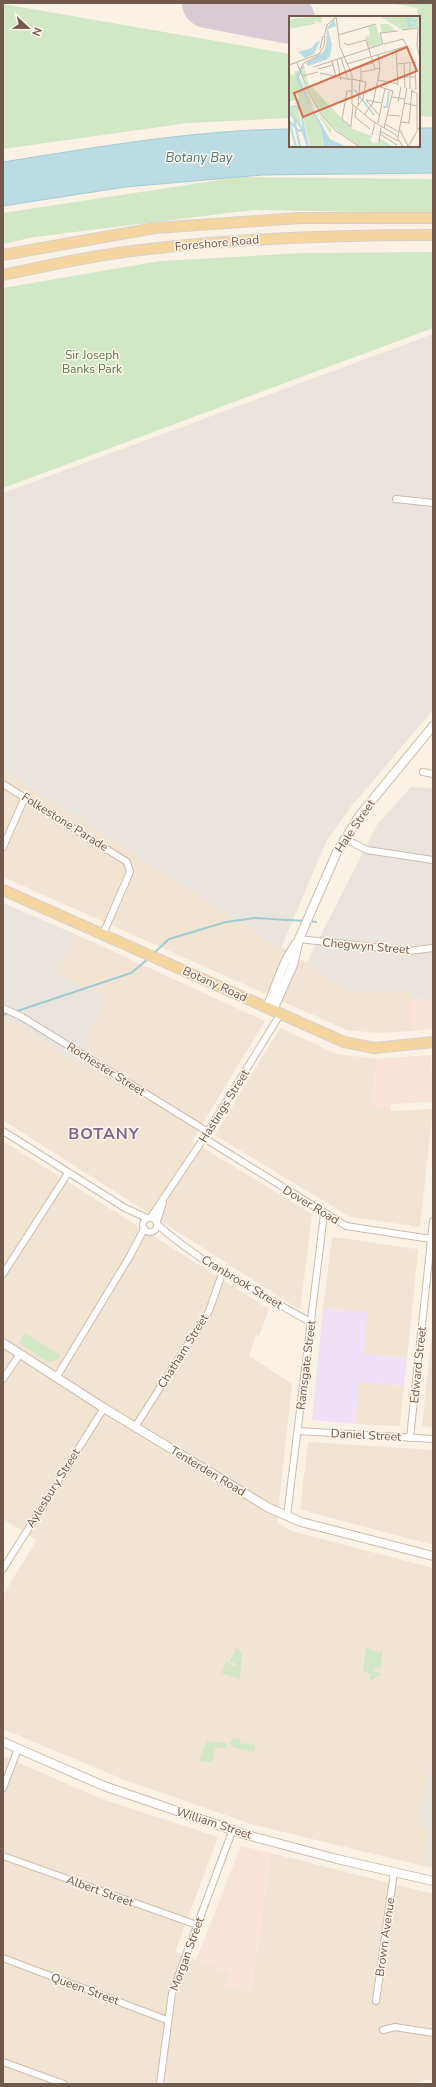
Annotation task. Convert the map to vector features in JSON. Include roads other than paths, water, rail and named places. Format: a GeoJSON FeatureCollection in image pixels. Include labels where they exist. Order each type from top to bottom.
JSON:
{"type":"FeatureCollection","features":[{"type":"Feature","properties":{"kind":"main road","name":"Foreshore Road"},"geometry":{"type":"LineString","coordinates":[[3,255],[154,228],[300,218],[433,218]]}},
{"type":"Feature","properties":{"kind":"main road","name":"Foreshore Road"},"geometry":{"type":"LineString","coordinates":[[3,275],[64,262],[157,248],[301,236],[433,235]]}},
{"type":"Feature","properties":{"kind":"main road","name":"Botany Road"},"geometry":{"type":"LineString","coordinates":[[3,890],[334,1038],[359,1046],[374,1048],[433,1042]]}},
{"type":"Feature","properties":{"kind":"street"},"geometry":{"type":"LineString","coordinates":[[396,498],[433,503]]}},
{"type":"Feature","properties":{"kind":"street","name":"Hale Street"},"geometry":{"type":"LineString","coordinates":[[274,1010],[293,965],[299,939],[328,871],[348,841],[360,815],[433,726]]}},
{"type":"Feature","properties":{"kind":"street"},"geometry":{"type":"LineString","coordinates":[[423,772],[433,774]]}},
{"type":"Feature","properties":{"kind":"street","name":"Folkestone Parade"},"geometry":{"type":"LineString","coordinates":[[3,784],[127,862],[130,872],[103,934]]}},
{"type":"Feature","properties":{"kind":"street"},"geometry":{"type":"LineString","coordinates":[[3,847],[25,797]]}},
{"type":"Feature","properties":{"kind":"street"},"geometry":{"type":"LineString","coordinates":[[348,841],[363,849],[433,860]]}},
{"type":"Feature","properties":{"kind":"street","name":"Chegwyn Street"},"geometry":{"type":"LineString","coordinates":[[299,939],[409,951],[433,948]]}},
{"type":"Feature","properties":{"kind":"street","name":"Rochester Street"},"geometry":{"type":"LineString","coordinates":[[3,1008],[22,1017],[208,1132]]}},
{"type":"Feature","properties":{"kind":"street","name":"Hastings Street"},"geometry":{"type":"LineString","coordinates":[[56,1378],[165,1198],[208,1132],[274,1010]]}},
{"type":"Feature","properties":{"kind":"street","name":"Cranbrook Street"},"geometry":{"type":"LineString","coordinates":[[3,1131],[223,1271],[312,1323]]}},
{"type":"Feature","properties":{"kind":"street","name":"Dover Road"},"geometry":{"type":"LineString","coordinates":[[204,1138],[324,1214],[346,1226],[431,1239]]}},
{"type":"Feature","properties":{"kind":"street"},"geometry":{"type":"LineString","coordinates":[[3,1274],[68,1173]]}},
{"type":"Feature","properties":{"kind":"street","name":"Ramsgate Street"},"geometry":{"type":"LineString","coordinates":[[287,1516],[312,1323],[324,1214]]}},
{"type":"Feature","properties":{"kind":"street","name":"Edward Street"},"geometry":{"type":"LineString","coordinates":[[410,1438],[433,1221]]}},
{"type":"Feature","properties":{"kind":"street","name":"Chatham Street"},"geometry":{"type":"LineString","coordinates":[[135,1427],[209,1311],[223,1271]]}},
{"type":"Feature","properties":{"kind":"street","name":"Tenterden Road"},"geometry":{"type":"LineString","coordinates":[[3,1343],[104,1408],[269,1508],[301,1522],[433,1556]]}},
{"type":"Feature","properties":{"kind":"street"},"geometry":{"type":"LineString","coordinates":[[3,1379],[20,1354]]}},
{"type":"Feature","properties":{"kind":"street","name":"Aylesbury Street"},"geometry":{"type":"LineString","coordinates":[[3,1570],[104,1408]]}},
{"type":"Feature","properties":{"kind":"street","name":"Daniel Street"},"geometry":{"type":"LineString","coordinates":[[298,1431],[433,1439]]}},
{"type":"Feature","properties":{"kind":"street","name":"William Street"},"geometry":{"type":"LineString","coordinates":[[3,1742],[104,1786],[233,1830],[433,1881]]}},
{"type":"Feature","properties":{"kind":"street"},"geometry":{"type":"LineString","coordinates":[[3,1788],[18,1749]]}},
{"type":"Feature","properties":{"kind":"street","name":"Morgan Street"},"geometry":{"type":"LineString","coordinates":[[160,2084],[167,2020],[175,1983],[233,1830]]}},
{"type":"Feature","properties":{"kind":"street","name":"Albert Street"},"geometry":{"type":"LineString","coordinates":[[3,1856],[197,1925]]}},
{"type":"Feature","properties":{"kind":"street","name":"Brown Avenue"},"geometry":{"type":"LineString","coordinates":[[376,2001],[394,1872]]}},
{"type":"Feature","properties":{"kind":"street","name":"Queen Street"},"geometry":{"type":"LineString","coordinates":[[3,1958],[167,2020]]}},
{"type":"Feature","properties":{"kind":"street"},"geometry":{"type":"LineString","coordinates":[[383,2030],[395,2027],[433,2033]]}},
{"type":"Feature","properties":{"kind":"street"},"geometry":{"type":"LineString","coordinates":[[3,2062],[64,2084]]}},
{"type":"Feature","properties":{"kind":"water","name":"Botany Bay"},"geometry":{"type":"Polygon","coordinates":[[[420,128],[433,128],[433,173],[262,175],[125,187],[3,206],[3,162],[146,140],[218,132],[289,129],[289,147],[420,147],[420,128]]]}},
{"type":"Feature","properties":{"kind":"waterway"},"geometry":{"type":"LineString","coordinates":[[154,953],[169,939],[226,922],[255,918],[305,921]]}},
{"type":"Feature","properties":{"kind":"waterway"},"geometry":{"type":"LineString","coordinates":[[310,921],[316,922]]}},
{"type":"Feature","properties":{"kind":"waterway"},"geometry":{"type":"LineString","coordinates":[[14,1012],[131,973],[148,959]]}},
{"type":"Feature","properties":{"kind":"waterway"},"geometry":{"type":"LineString","coordinates":[[3,1015],[9,1013]]}},
{"type":"Feature","properties":{"kind":"district","name":"BOTANY"},"geometry":{"type":"Point","coordinates":[104,1134]}},
{"type":"Feature","properties":{"kind":"park label","name":"Sir Joseph Banks Park"},"geometry":{"type":"Point","coordinates":[92,362]}}]}
